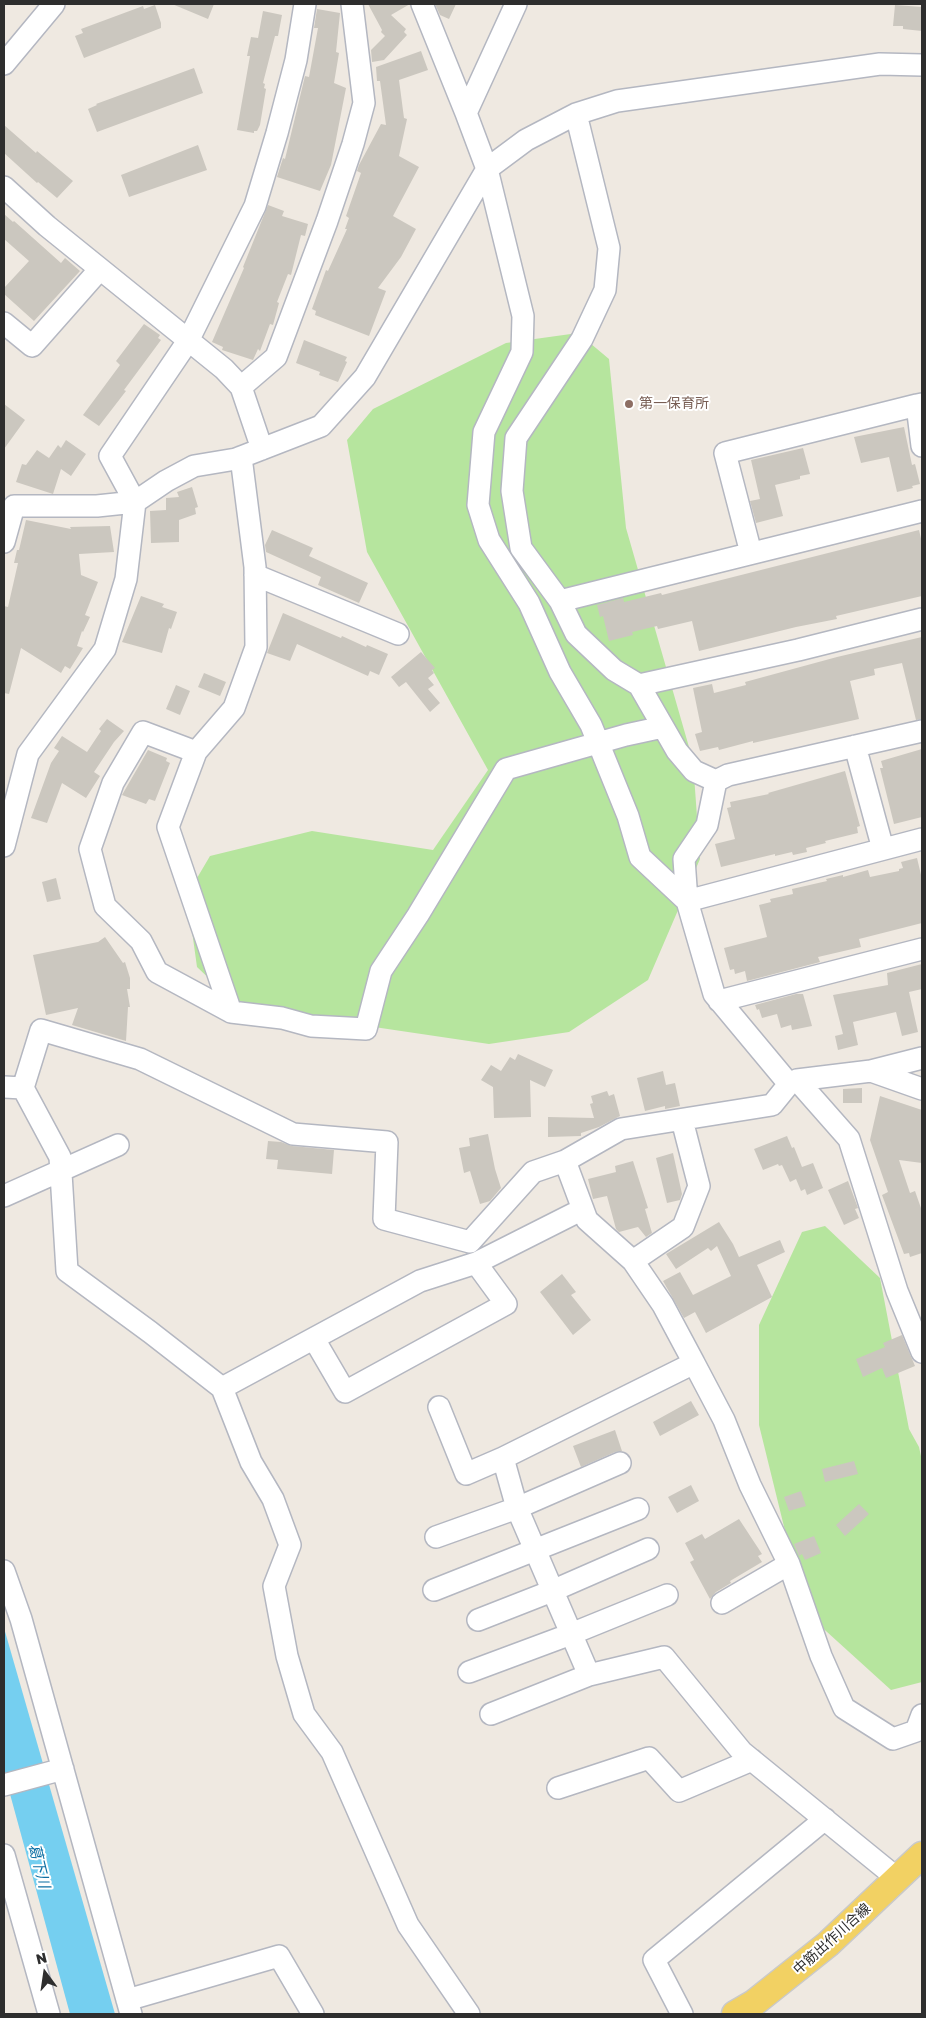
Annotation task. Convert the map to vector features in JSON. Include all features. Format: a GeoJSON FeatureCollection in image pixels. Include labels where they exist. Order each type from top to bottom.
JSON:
{"type":"FeatureCollection","features":[{"type":"Feature","properties":{"kind":"main road","name":"中筋出作川合線"},"geometry":{"type":"LineString","coordinates":[[734,2014],[761,1997],[828,1944],[922,1855]]}},
{"type":"Feature","properties":{"kind":"street"},"geometry":{"type":"LineString","coordinates":[[4,64],[54,4]]}},
{"type":"Feature","properties":{"kind":"street"},"geometry":{"type":"LineString","coordinates":[[4,846],[28,754],[104,649],[126,579],[134,502],[110,456],[188,341],[255,206],[296,60],[305,4]]}},
{"type":"Feature","properties":{"kind":"street"},"geometry":{"type":"LineString","coordinates":[[241,387],[276,357],[327,221],[353,144],[364,103],[352,4]]}},
{"type":"Feature","properties":{"kind":"street"},"geometry":{"type":"LineString","coordinates":[[422,4],[487,168],[523,316],[522,352],[484,432],[478,506],[489,540],[529,603],[560,672],[592,725],[628,816],[640,857],[687,901]]}},
{"type":"Feature","properties":{"kind":"street"},"geometry":{"type":"LineString","coordinates":[[466,113],[516,4]]}},
{"type":"Feature","properties":{"kind":"street"},"geometry":{"type":"LineString","coordinates":[[4,542],[14,506],[97,506],[134,502],[166,481],[194,466],[240,457],[321,426],[365,376],[487,168],[526,140],[576,114],[617,101],[721,86],[880,64],[922,65]]}},
{"type":"Feature","properties":{"kind":"street"},"geometry":{"type":"LineString","coordinates":[[576,114],[608,248],[604,290],[582,339],[516,438],[512,491],[521,548],[560,601],[576,634],[614,670],[639,686],[677,751],[694,771],[716,781]]}},
{"type":"Feature","properties":{"kind":"street"},"geometry":{"type":"LineString","coordinates":[[4,187],[47,226],[224,369],[241,387],[262,449]]}},
{"type":"Feature","properties":{"kind":"street"},"geometry":{"type":"LineString","coordinates":[[4,323],[32,346],[100,269]]}},
{"type":"Feature","properties":{"kind":"street"},"geometry":{"type":"LineString","coordinates":[[751,553],[725,453],[919,405],[922,446]]}},
{"type":"Feature","properties":{"kind":"street"},"geometry":{"type":"LineString","coordinates":[[231,1012],[168,827],[196,752],[234,708],[256,647],[255,575],[240,457]]}},
{"type":"Feature","properties":{"kind":"street"},"geometry":{"type":"LineString","coordinates":[[560,601],[922,511]]}},
{"type":"Feature","properties":{"kind":"street"},"geometry":{"type":"LineString","coordinates":[[489,540],[521,548]]}},
{"type":"Feature","properties":{"kind":"street"},"geometry":{"type":"LineString","coordinates":[[255,575],[398,634]]}},
{"type":"Feature","properties":{"kind":"street"},"geometry":{"type":"LineString","coordinates":[[639,686],[798,650],[922,619]]}},
{"type":"Feature","properties":{"kind":"street"},"geometry":{"type":"LineString","coordinates":[[196,752],[143,732],[114,783],[90,848],[106,906],[141,941],[157,972],[231,1012],[282,1018],[311,1026],[366,1029],[380,971],[418,915],[506,768],[626,734],[663,728]]}},
{"type":"Feature","properties":{"kind":"street"},"geometry":{"type":"LineString","coordinates":[[716,781],[728,775],[922,731]]}},
{"type":"Feature","properties":{"kind":"street"},"geometry":{"type":"LineString","coordinates":[[855,746],[883,849]]}},
{"type":"Feature","properties":{"kind":"street"},"geometry":{"type":"LineString","coordinates":[[716,781],[707,825],[684,859],[687,901],[714,994],[793,1082],[849,1139],[897,1291],[922,1352]]}},
{"type":"Feature","properties":{"kind":"street"},"geometry":{"type":"LineString","coordinates":[[687,901],[922,839]]}},
{"type":"Feature","properties":{"kind":"street"},"geometry":{"type":"LineString","coordinates":[[719,1001],[922,949]]}},
{"type":"Feature","properties":{"kind":"street"},"geometry":{"type":"LineString","coordinates":[[469,2014],[408,1925],[332,1752],[304,1714],[287,1656],[274,1586],[290,1545],[273,1499],[251,1462],[222,1388],[67,1271],[60,1157],[13,1087],[41,1030],[140,1059],[293,1134],[387,1142],[384,1219],[470,1242],[533,1172],[565,1161],[621,1129],[772,1105],[793,1082],[871,1071],[922,1058]]}},
{"type":"Feature","properties":{"kind":"street"},"geometry":{"type":"LineString","coordinates":[[871,1071],[922,1089]]}},
{"type":"Feature","properties":{"kind":"street"},"geometry":{"type":"LineString","coordinates":[[633,1262],[684,1227],[699,1186],[682,1120]]}},
{"type":"Feature","properties":{"kind":"street"},"geometry":{"type":"LineString","coordinates":[[4,1196],[118,1145]]}},
{"type":"Feature","properties":{"kind":"street"},"geometry":{"type":"LineString","coordinates":[[565,1161],[587,1220],[633,1262],[663,1305],[724,1420],[750,1485],[789,1564],[821,1656],[844,1708],[893,1739],[916,1731],[922,1715]]}},
{"type":"Feature","properties":{"kind":"street"},"geometry":{"type":"LineString","coordinates":[[222,1388],[314,1340],[420,1281],[476,1263],[583,1209]]}},
{"type":"Feature","properties":{"kind":"street"},"geometry":{"type":"LineString","coordinates":[[314,1340],[345,1392],[506,1304],[476,1263]]}},
{"type":"Feature","properties":{"kind":"street"},"geometry":{"type":"LineString","coordinates":[[439,1407],[466,1474],[503,1458],[694,1363]]}},
{"type":"Feature","properties":{"kind":"street"},"geometry":{"type":"LineString","coordinates":[[503,1458],[517,1508],[589,1675]]}},
{"type":"Feature","properties":{"kind":"street"},"geometry":{"type":"LineString","coordinates":[[436,1537],[517,1508],[620,1463]]}},
{"type":"Feature","properties":{"kind":"street"},"geometry":{"type":"LineString","coordinates":[[434,1590],[638,1509]]}},
{"type":"Feature","properties":{"kind":"street"},"geometry":{"type":"LineString","coordinates":[[478,1620],[552,1591],[648,1549]]}},
{"type":"Feature","properties":{"kind":"street"},"geometry":{"type":"LineString","coordinates":[[722,1603],[789,1564]]}},
{"type":"Feature","properties":{"kind":"street"},"geometry":{"type":"LineString","coordinates":[[4,1570],[21,1619],[58,1771],[129,2007],[279,1956],[313,2014]]}},
{"type":"Feature","properties":{"kind":"street"},"geometry":{"type":"LineString","coordinates":[[469,1672],[571,1634],[667,1594]]}},
{"type":"Feature","properties":{"kind":"street"},"geometry":{"type":"LineString","coordinates":[[491,1714],[589,1675],[664,1657],[742,1752],[898,1879]]}},
{"type":"Feature","properties":{"kind":"street"},"geometry":{"type":"LineString","coordinates":[[558,1788],[649,1758],[679,1791],[752,1760]]}},
{"type":"Feature","properties":{"kind":"street"},"geometry":{"type":"LineString","coordinates":[[4,1785],[58,1771]]}},
{"type":"Feature","properties":{"kind":"street"},"geometry":{"type":"LineString","coordinates":[[682,2014],[654,1960],[825,1820]]}},
{"type":"Feature","properties":{"kind":"street"},"geometry":{"type":"LineString","coordinates":[[4,1855],[49,2014]]}},
{"type":"Feature","properties":{"kind":"green space"},"geometry":{"type":"Polygon","coordinates":[[[578,333],[609,359],[626,528],[693,761],[700,859],[648,980],[569,1032],[489,1044],[239,1007],[197,967],[187,895],[210,856],[312,831],[433,850],[488,770],[367,552],[347,440],[373,409],[506,343],[578,333]]]}},
{"type":"Feature","properties":{"kind":"green space"},"geometry":{"type":"Polygon","coordinates":[[[825,1226],[880,1278],[909,1429],[919,1447],[922,1461],[922,1682],[891,1690],[805,1612],[759,1425],[759,1325],[802,1232],[825,1226]]]}},
{"type":"Feature","properties":{"kind":"water","name":"葛下川"},"geometry":{"type":"Polygon","coordinates":[[[4,1628],[115,2014],[70,2014],[4,1772],[4,1628]]]}},
{"type":"Feature","properties":{"kind":"building"},"geometry":{"type":"Polygon","coordinates":[[[172,4],[214,4],[208,19],[172,4]]]}},
{"type":"Feature","properties":{"kind":"building"},"geometry":{"type":"Polygon","coordinates":[[[368,4],[410,4],[391,15],[406,29],[404,32],[407,35],[384,60],[372,62],[371,50],[385,36],[381,32],[382,30],[368,4]]]}},
{"type":"Feature","properties":{"kind":"building"},"geometry":{"type":"Polygon","coordinates":[[[435,4],[456,4],[449,19],[440,15],[435,4]]]}},
{"type":"Feature","properties":{"kind":"building"},"geometry":{"type":"Polygon","coordinates":[[[155,5],[161,28],[84,58],[75,36],[83,33],[81,29],[143,6],[144,9],[155,5]]]}},
{"type":"Feature","properties":{"kind":"building"},"geometry":{"type":"Polygon","coordinates":[[[895,5],[922,7],[922,31],[903,29],[903,26],[893,26],[895,5]]]}},
{"type":"Feature","properties":{"kind":"building"},"geometry":{"type":"Polygon","coordinates":[[[317,9],[340,13],[336,52],[339,53],[334,83],[346,88],[331,165],[320,191],[277,177],[283,158],[285,159],[305,76],[309,77],[318,28],[314,28],[317,9]]]}},
{"type":"Feature","properties":{"kind":"building"},"geometry":{"type":"Polygon","coordinates":[[[263,11],[282,15],[278,36],[275,36],[263,83],[266,89],[260,125],[254,133],[237,130],[250,56],[247,56],[251,37],[258,38],[263,11]]]}},
{"type":"Feature","properties":{"kind":"building"},"geometry":{"type":"Polygon","coordinates":[[[421,51],[428,70],[399,80],[404,118],[407,119],[399,156],[419,167],[393,216],[416,229],[401,257],[378,288],[386,291],[369,336],[315,315],[316,311],[312,309],[326,270],[328,271],[347,229],[345,229],[349,218],[346,216],[361,173],[357,171],[359,165],[381,124],[386,125],[380,81],[377,81],[376,67],[421,51]]]}},
{"type":"Feature","properties":{"kind":"building"},"geometry":{"type":"Polygon","coordinates":[[[194,68],[203,93],[97,132],[88,109],[96,104],[194,68]]]}},
{"type":"Feature","properties":{"kind":"building"},"geometry":{"type":"Polygon","coordinates":[[[4,125],[36,153],[37,151],[73,181],[57,198],[37,183],[4,153],[4,125]]]}},
{"type":"Feature","properties":{"kind":"building"},"geometry":{"type":"Polygon","coordinates":[[[198,145],[207,170],[129,197],[121,175],[198,145]]]}},
{"type":"Feature","properties":{"kind":"building"},"geometry":{"type":"Polygon","coordinates":[[[268,205],[284,211],[282,216],[308,224],[305,236],[301,235],[291,275],[288,274],[277,302],[279,303],[273,325],[270,324],[260,351],[258,349],[253,360],[222,350],[223,347],[212,342],[244,268],[268,205]]]}},
{"type":"Feature","properties":{"kind":"building"},"geometry":{"type":"Polygon","coordinates":[[[4,214],[61,263],[65,258],[80,271],[34,321],[4,294],[4,288],[29,261],[4,239],[4,214]]]}},
{"type":"Feature","properties":{"kind":"building"},"geometry":{"type":"Polygon","coordinates":[[[144,324],[160,335],[158,338],[161,340],[99,426],[83,415],[120,365],[116,361],[144,324]]]}},
{"type":"Feature","properties":{"kind":"building"},"geometry":{"type":"Polygon","coordinates":[[[304,340],[347,357],[345,361],[347,362],[338,382],[319,375],[320,372],[296,363],[304,340]]]}},
{"type":"Feature","properties":{"kind":"building"},"geometry":{"type":"Polygon","coordinates":[[[4,404],[25,420],[4,449],[4,404]]]}},
{"type":"Feature","properties":{"kind":"building"},"geometry":{"type":"Polygon","coordinates":[[[904,427],[912,465],[915,464],[920,484],[897,492],[889,457],[861,463],[854,437],[904,427]]]}},
{"type":"Feature","properties":{"kind":"building"},"geometry":{"type":"Polygon","coordinates":[[[66,440],[86,454],[71,476],[61,469],[53,494],[16,482],[22,464],[26,465],[37,450],[49,458],[58,445],[61,448],[66,440]]]}},
{"type":"Feature","properties":{"kind":"building"},"geometry":{"type":"Polygon","coordinates":[[[803,448],[810,474],[800,476],[800,479],[775,485],[783,516],[756,523],[750,501],[760,499],[751,460],[803,448]]]}},
{"type":"Feature","properties":{"kind":"building"},"geometry":{"type":"Polygon","coordinates":[[[192,487],[198,507],[195,508],[196,514],[179,520],[179,542],[151,543],[150,511],[166,510],[166,498],[179,497],[177,492],[192,487]]]}},
{"type":"Feature","properties":{"kind":"building"},"geometry":{"type":"Polygon","coordinates":[[[26,520],[71,529],[70,527],[110,526],[114,552],[79,554],[81,575],[98,582],[85,615],[90,617],[82,631],[77,646],[83,648],[70,669],[65,666],[61,673],[21,648],[9,694],[4,693],[4,606],[8,607],[18,563],[14,563],[26,520]]]}},
{"type":"Feature","properties":{"kind":"building"},"geometry":{"type":"Polygon","coordinates":[[[272,530],[313,548],[309,556],[368,583],[359,603],[318,585],[321,577],[266,552],[265,545],[272,530]]]}},
{"type":"Feature","properties":{"kind":"building"},"geometry":{"type":"Polygon","coordinates":[[[919,530],[922,543],[922,596],[836,616],[837,619],[699,651],[692,621],[658,629],[657,626],[632,632],[633,635],[609,641],[603,616],[600,617],[597,605],[623,598],[624,602],[661,593],[662,595],[919,530]]]}},
{"type":"Feature","properties":{"kind":"building"},"geometry":{"type":"Polygon","coordinates":[[[141,596],[164,604],[162,607],[177,612],[171,629],[169,628],[162,653],[122,642],[141,596]]]}},
{"type":"Feature","properties":{"kind":"building"},"geometry":{"type":"Polygon","coordinates":[[[283,613],[341,638],[342,636],[388,654],[379,675],[370,671],[368,676],[297,644],[290,661],[267,653],[283,613]]]}},
{"type":"Feature","properties":{"kind":"building"},"geometry":{"type":"Polygon","coordinates":[[[922,637],[922,719],[916,720],[902,663],[874,669],[875,675],[850,681],[859,719],[719,750],[718,747],[700,751],[695,734],[702,732],[693,688],[712,684],[714,693],[746,685],[745,682],[837,657],[922,637]]]}},
{"type":"Feature","properties":{"kind":"building"},"geometry":{"type":"Polygon","coordinates":[[[421,652],[435,668],[432,670],[434,673],[428,678],[434,685],[428,689],[440,703],[430,712],[406,682],[399,687],[391,677],[421,652]]]}},
{"type":"Feature","properties":{"kind":"building"},"geometry":{"type":"Polygon","coordinates":[[[204,673],[226,682],[220,696],[198,687],[204,673]]]}},
{"type":"Feature","properties":{"kind":"building"},"geometry":{"type":"Polygon","coordinates":[[[176,685],[190,691],[180,715],[166,709],[176,685]]]}},
{"type":"Feature","properties":{"kind":"building"},"geometry":{"type":"Polygon","coordinates":[[[107,719],[124,731],[114,742],[94,772],[100,776],[86,798],[62,783],[47,823],[31,818],[51,763],[59,751],[54,748],[62,736],[87,752],[101,731],[99,729],[107,719]]]}},
{"type":"Feature","properties":{"kind":"building"},"geometry":{"type":"Polygon","coordinates":[[[922,749],[922,817],[894,824],[880,768],[883,768],[881,761],[922,749]]]}},
{"type":"Feature","properties":{"kind":"building"},"geometry":{"type":"Polygon","coordinates":[[[148,750],[167,758],[166,761],[170,763],[155,801],[149,799],[146,804],[122,795],[148,750]]]}},
{"type":"Feature","properties":{"kind":"building"},"geometry":{"type":"Polygon","coordinates":[[[845,771],[860,826],[857,827],[858,833],[806,848],[807,852],[793,855],[792,852],[775,856],[775,854],[721,867],[715,844],[735,839],[727,808],[731,807],[730,802],[769,794],[845,771]]]}},
{"type":"Feature","properties":{"kind":"building"},"geometry":{"type":"Polygon","coordinates":[[[917,858],[922,879],[922,923],[859,939],[861,947],[818,957],[820,962],[747,981],[745,971],[735,974],[734,969],[730,970],[724,948],[767,937],[759,905],[771,902],[770,899],[793,894],[792,889],[827,881],[826,879],[843,875],[843,877],[868,870],[870,877],[899,871],[899,869],[903,868],[901,862],[917,858]]]}},
{"type":"Feature","properties":{"kind":"building"},"geometry":{"type":"Polygon","coordinates":[[[56,878],[61,899],[47,902],[42,882],[56,878]]]}},
{"type":"Feature","properties":{"kind":"building"},"geometry":{"type":"Polygon","coordinates":[[[105,937],[123,963],[125,962],[130,978],[130,989],[127,989],[130,1007],[128,1007],[126,1041],[72,1025],[78,1008],[46,1015],[33,955],[98,942],[105,937]]]}},
{"type":"Feature","properties":{"kind":"building"},"geometry":{"type":"Polygon","coordinates":[[[922,964],[922,989],[909,992],[918,1032],[902,1036],[896,1012],[853,1022],[858,1045],[838,1050],[835,1036],[843,1034],[833,995],[888,985],[887,973],[922,964]]]}},
{"type":"Feature","properties":{"kind":"building"},"geometry":{"type":"Polygon","coordinates":[[[796,994],[803,994],[812,1026],[792,1030],[791,1025],[781,1028],[777,1014],[762,1018],[759,1009],[757,1010],[755,1005],[796,994]]]}},
{"type":"Feature","properties":{"kind":"building"},"geometry":{"type":"Polygon","coordinates":[[[518,1054],[553,1070],[545,1087],[530,1080],[531,1117],[494,1118],[493,1087],[481,1080],[491,1065],[501,1071],[510,1057],[515,1060],[518,1054]]]}},
{"type":"Feature","properties":{"kind":"building"},"geometry":{"type":"Polygon","coordinates":[[[663,1071],[666,1085],[675,1083],[680,1106],[665,1109],[665,1106],[645,1111],[637,1078],[663,1071]]]}},
{"type":"Feature","properties":{"kind":"building"},"geometry":{"type":"Polygon","coordinates":[[[862,1088],[862,1103],[843,1103],[843,1089],[862,1088]]]}},
{"type":"Feature","properties":{"kind":"building"},"geometry":{"type":"Polygon","coordinates":[[[607,1091],[609,1096],[614,1094],[620,1116],[599,1127],[581,1133],[581,1136],[548,1137],[548,1117],[594,1118],[590,1104],[593,1103],[591,1096],[607,1091]]]}},
{"type":"Feature","properties":{"kind":"building"},"geometry":{"type":"Polygon","coordinates":[[[880,1096],[922,1110],[922,1163],[899,1160],[910,1193],[915,1191],[922,1211],[922,1253],[910,1257],[909,1253],[904,1254],[882,1195],[888,1192],[870,1140],[880,1096]]]}},
{"type":"Feature","properties":{"kind":"building"},"geometry":{"type":"Polygon","coordinates":[[[488,1134],[501,1188],[490,1201],[480,1204],[470,1171],[464,1173],[459,1148],[470,1146],[469,1138],[488,1134]]]}},
{"type":"Feature","properties":{"kind":"building"},"geometry":{"type":"Polygon","coordinates":[[[787,1136],[792,1148],[794,1147],[802,1167],[813,1163],[823,1188],[807,1195],[805,1189],[801,1191],[796,1179],[790,1182],[782,1165],[779,1166],[778,1164],[763,1170],[754,1149],[787,1136]]]}},
{"type":"Feature","properties":{"kind":"building"},"geometry":{"type":"Polygon","coordinates":[[[268,1141],[281,1142],[292,1146],[334,1150],[332,1174],[277,1169],[278,1160],[266,1159],[268,1141]]]}},
{"type":"Feature","properties":{"kind":"building"},"geometry":{"type":"Polygon","coordinates":[[[673,1153],[682,1194],[680,1200],[667,1203],[656,1158],[673,1153]]]}},
{"type":"Feature","properties":{"kind":"building"},"geometry":{"type":"Polygon","coordinates":[[[633,1161],[648,1208],[645,1209],[652,1233],[646,1237],[638,1227],[619,1232],[616,1229],[607,1196],[593,1199],[588,1179],[616,1172],[615,1166],[633,1161]]]}},
{"type":"Feature","properties":{"kind":"building"},"geometry":{"type":"Polygon","coordinates":[[[848,1181],[858,1208],[855,1209],[859,1218],[844,1225],[828,1190],[848,1181]]]}},
{"type":"Feature","properties":{"kind":"building"},"geometry":{"type":"Polygon","coordinates":[[[719,1222],[739,1257],[780,1240],[785,1252],[757,1265],[772,1297],[706,1333],[695,1312],[684,1318],[663,1281],[680,1272],[693,1295],[731,1276],[717,1246],[711,1251],[708,1248],[676,1269],[666,1254],[719,1222]]]}},
{"type":"Feature","properties":{"kind":"building"},"geometry":{"type":"Polygon","coordinates":[[[562,1274],[576,1292],[571,1295],[591,1320],[573,1335],[540,1292],[562,1274]]]}},
{"type":"Feature","properties":{"kind":"building"},"geometry":{"type":"Polygon","coordinates":[[[902,1335],[915,1366],[886,1378],[882,1368],[863,1377],[856,1359],[885,1347],[883,1343],[902,1335]]]}},
{"type":"Feature","properties":{"kind":"building"},"geometry":{"type":"Polygon","coordinates":[[[691,1401],[699,1415],[660,1436],[653,1422],[691,1401]]]}},
{"type":"Feature","properties":{"kind":"building"},"geometry":{"type":"Polygon","coordinates":[[[615,1430],[622,1451],[615,1452],[581,1467],[573,1446],[615,1430]]]}},
{"type":"Feature","properties":{"kind":"building"},"geometry":{"type":"Polygon","coordinates":[[[854,1461],[858,1474],[825,1482],[822,1469],[854,1461]]]}},
{"type":"Feature","properties":{"kind":"building"},"geometry":{"type":"Polygon","coordinates":[[[691,1485],[699,1501],[677,1513],[668,1497],[691,1485]]]}},
{"type":"Feature","properties":{"kind":"building"},"geometry":{"type":"Polygon","coordinates":[[[801,1491],[806,1506],[789,1511],[784,1497],[801,1491]]]}},
{"type":"Feature","properties":{"kind":"building"},"geometry":{"type":"Polygon","coordinates":[[[859,1504],[869,1514],[845,1536],[836,1525],[859,1504]]]}},
{"type":"Feature","properties":{"kind":"building"},"geometry":{"type":"Polygon","coordinates":[[[739,1519],[762,1554],[758,1556],[762,1562],[730,1581],[731,1583],[716,1592],[710,1599],[690,1562],[694,1560],[685,1543],[702,1534],[705,1539],[739,1519]]]}},
{"type":"Feature","properties":{"kind":"building"},"geometry":{"type":"Polygon","coordinates":[[[814,1536],[821,1553],[805,1560],[802,1554],[799,1556],[794,1544],[814,1536]]]}},
{"type":"Feature","properties":{"kind":"place","name":"第一保育所"},"geometry":{"type":"Point","coordinates":[629,404]}}]}
